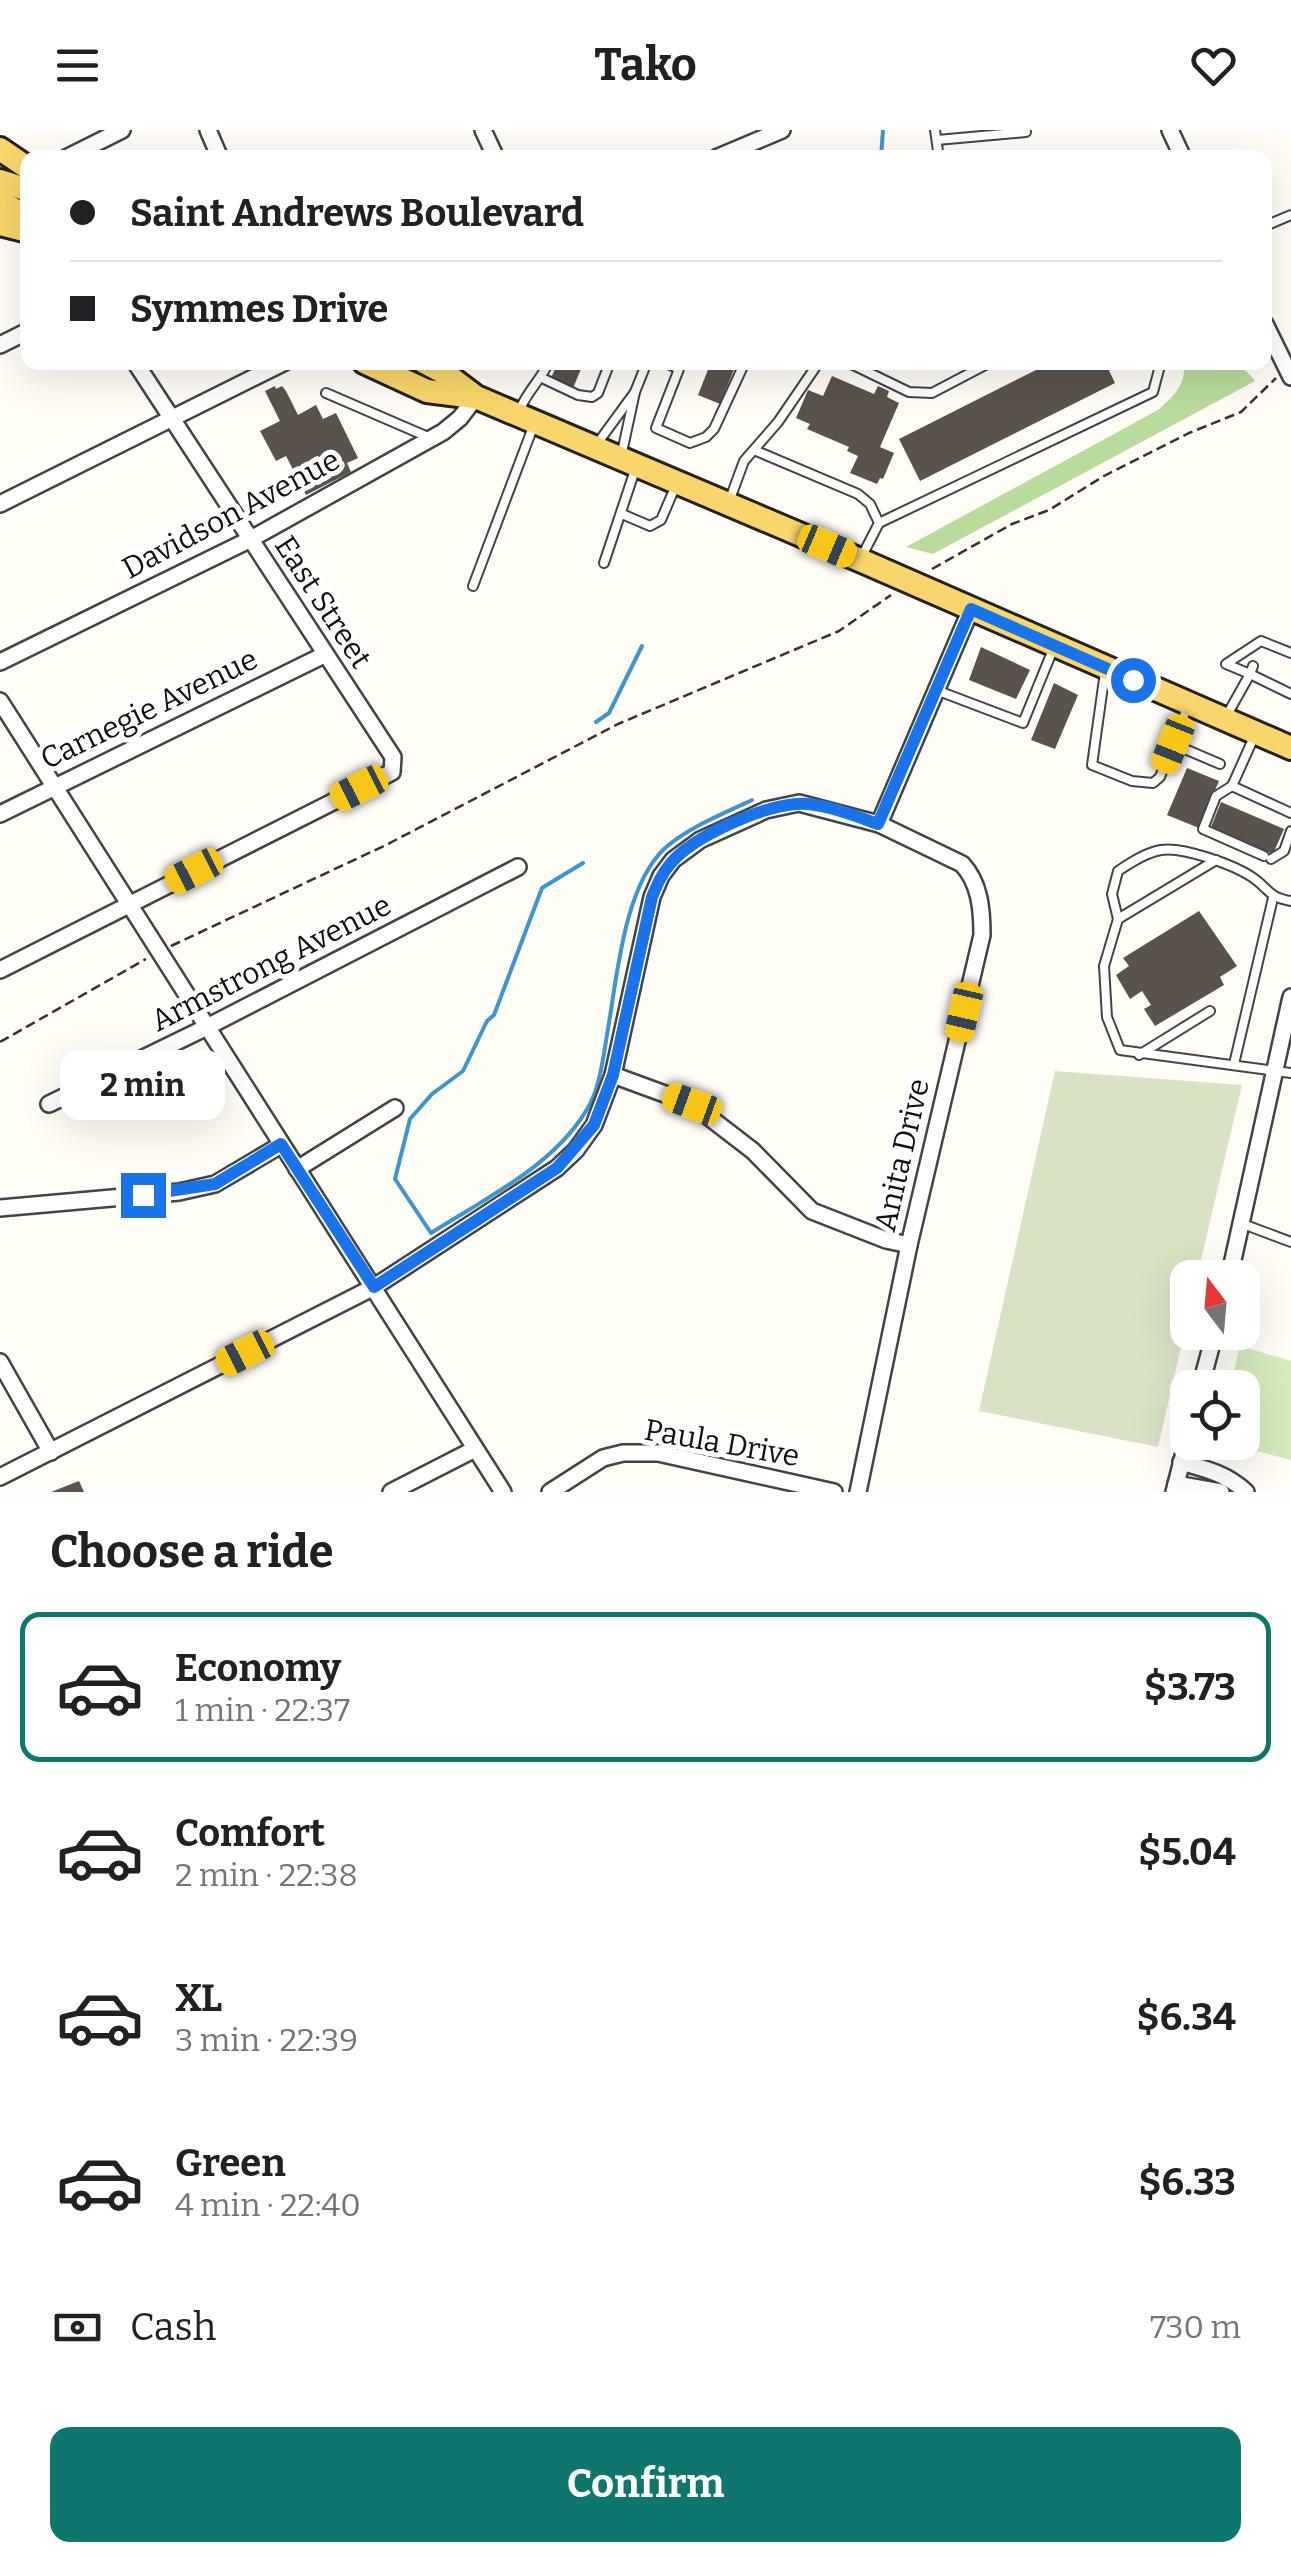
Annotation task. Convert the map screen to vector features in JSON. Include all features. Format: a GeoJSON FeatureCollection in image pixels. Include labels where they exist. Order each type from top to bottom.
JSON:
{"type":"FeatureCollection","features":[{"type":"Feature","properties":{"kind":"main road"},"geometry":{"type":"LineString","coordinates":[[381,370],[427,391],[476,398]]}},
{"type":"Feature","properties":{"kind":"main road"},"geometry":{"type":"LineString","coordinates":[[438,370],[476,398],[1291,748]]}},
{"type":"Feature","properties":{"kind":"street"},"geometry":{"type":"LineString","coordinates":[[82,150],[122,130]]}},
{"type":"Feature","properties":{"kind":"street"},"geometry":{"type":"LineString","coordinates":[[733,150],[775,131]]}},
{"type":"Feature","properties":{"kind":"street"},"geometry":{"type":"LineString","coordinates":[[1272,338],[1289,373]]}},
{"type":"Feature","properties":{"kind":"street","name":"East Street"},"geometry":{"type":"LineString","coordinates":[[127,904],[392,772],[393,757],[141,370]]}},
{"type":"Feature","properties":{"kind":"street"},"geometry":{"type":"LineString","coordinates":[[0,504],[269,370]]}},
{"type":"Feature","properties":{"kind":"street","name":"Davidson Avenue"},"geometry":{"type":"LineString","coordinates":[[0,662],[250,540],[432,439],[460,418],[476,398]]}},
{"type":"Feature","properties":{"kind":"street"},"geometry":{"type":"LineString","coordinates":[[878,824],[971,609]]}},
{"type":"Feature","properties":{"kind":"street","name":"Carnegie Avenue"},"geometry":{"type":"LineString","coordinates":[[0,814],[324,655]]}},
{"type":"Feature","properties":{"kind":"street"},"geometry":{"type":"LineString","coordinates":[[0,701],[502,1492]]}},
{"type":"Feature","properties":{"kind":"street","name":"Anita Drive"},"geometry":{"type":"LineString","coordinates":[[0,1477],[374,1287],[557,1168],[594,1125],[613,1075],[652,897],[661,876],[673,860],[700,840],[766,810],[799,804],[878,824],[962,864],[972,874],[982,916],[982,935],[909,1245],[858,1492]]}},
{"type":"Feature","properties":{"kind":"street","name":"Armstrong Avenue"},"geometry":{"type":"LineString","coordinates":[[49,1104],[207,1028],[518,867]]}},
{"type":"Feature","properties":{"kind":"street"},"geometry":{"type":"LineString","coordinates":[[0,970],[127,904]]}},
{"type":"Feature","properties":{"kind":"street"},"geometry":{"type":"LineString","coordinates":[[1234,1260],[1283,1071],[1291,997]]}},
{"type":"Feature","properties":{"kind":"street"},"geometry":{"type":"LineString","coordinates":[[613,1075],[692,1104],[753,1150],[812,1211],[909,1245]]}},
{"type":"Feature","properties":{"kind":"street"},"geometry":{"type":"LineString","coordinates":[[297,1170],[394,1108]]}},
{"type":"Feature","properties":{"kind":"street"},"geometry":{"type":"LineString","coordinates":[[0,1208],[179,1192],[215,1184],[281,1144]]}},
{"type":"Feature","properties":{"kind":"street"},"geometry":{"type":"LineString","coordinates":[[0,1362],[50,1452]]}},
{"type":"Feature","properties":{"kind":"street"},"geometry":{"type":"LineString","coordinates":[[391,1492],[475,1450]]}},
{"type":"Feature","properties":{"kind":"street","name":"Paula Drive"},"geometry":{"type":"LineString","coordinates":[[550,1492],[603,1458],[623,1453],[658,1454],[834,1492]]}},
{"type":"Feature","properties":{"kind":"street"},"geometry":{"type":"LineString","coordinates":[[1222,1492],[1175,1488],[1181,1462],[1218,1473],[1246,1492]]}},
{"type":"Feature","properties":{"kind":"lane"},"geometry":{"type":"LineString","coordinates":[[936,135],[1026,132]]}},
{"type":"Feature","properties":{"kind":"lane"},"geometry":{"type":"LineString","coordinates":[[473,586],[526,419],[528,390],[546,370]]}},
{"type":"Feature","properties":{"kind":"lane"},"geometry":{"type":"LineString","coordinates":[[542,378],[578,395],[592,397],[607,370]]}},
{"type":"Feature","properties":{"kind":"lane"},"geometry":{"type":"LineString","coordinates":[[594,448],[635,392],[644,370]]}},
{"type":"Feature","properties":{"kind":"lane"},"geometry":{"type":"LineString","coordinates":[[679,370],[656,428],[690,442],[706,438],[714,429],[741,370]]}},
{"type":"Feature","properties":{"kind":"lane"},"geometry":{"type":"LineString","coordinates":[[728,503],[744,461],[778,422],[814,370]]}},
{"type":"Feature","properties":{"kind":"lane"},"geometry":{"type":"LineString","coordinates":[[863,370],[909,392],[932,393],[976,370]]}},
{"type":"Feature","properties":{"kind":"lane"},"geometry":{"type":"LineString","coordinates":[[860,560],[879,523],[1152,392],[1159,370]]}},
{"type":"Feature","properties":{"kind":"lane"},"geometry":{"type":"LineString","coordinates":[[604,563],[622,514],[635,392]]}},
{"type":"Feature","properties":{"kind":"lane"},"geometry":{"type":"LineString","coordinates":[[326,393],[432,439]]}},
{"type":"Feature","properties":{"kind":"lane"},"geometry":{"type":"LineString","coordinates":[[754,450],[858,494],[870,504],[879,523]]}},
{"type":"Feature","properties":{"kind":"lane"},"geometry":{"type":"LineString","coordinates":[[622,514],[650,526],[661,520],[677,483]]}},
{"type":"Feature","properties":{"kind":"lane"},"geometry":{"type":"LineString","coordinates":[[1290,655],[1261,641],[1226,664],[1252,670],[1261,680],[1291,694]]}},
{"type":"Feature","properties":{"kind":"lane"},"geometry":{"type":"LineString","coordinates":[[936,690],[1023,724],[1055,645]]}},
{"type":"Feature","properties":{"kind":"lane"},"geometry":{"type":"LineString","coordinates":[[1105,668],[1092,765],[1132,781],[1153,782],[1160,777],[1189,704]]}},
{"type":"Feature","properties":{"kind":"lane"},"geometry":{"type":"LineString","coordinates":[[1224,719],[1252,670]]}},
{"type":"Feature","properties":{"kind":"lane"},"geometry":{"type":"LineString","coordinates":[[1261,680],[1269,673]]}},
{"type":"Feature","properties":{"kind":"lane"},"geometry":{"type":"LineString","coordinates":[[1277,687],[1285,680]]}},
{"type":"Feature","properties":{"kind":"lane"},"geometry":{"type":"LineString","coordinates":[[1256,733],[1232,786],[1216,796],[1203,829],[1267,858],[1288,852],[1291,831]]}},
{"type":"Feature","properties":{"kind":"lane"},"geometry":{"type":"LineString","coordinates":[[1173,744],[1220,764]]}},
{"type":"Feature","properties":{"kind":"lane"},"geometry":{"type":"LineString","coordinates":[[1232,786],[1291,813]]}},
{"type":"Feature","properties":{"kind":"lane"},"geometry":{"type":"LineString","coordinates":[[1283,1071],[1120,1050],[1107,1017],[1104,966],[1118,919],[1112,894],[1118,870],[1165,848],[1216,860],[1254,878],[1273,898],[1291,901]]}},
{"type":"Feature","properties":{"kind":"lane"},"geometry":{"type":"LineString","coordinates":[[1118,919],[1216,860]]}},
{"type":"Feature","properties":{"kind":"lane"},"geometry":{"type":"LineString","coordinates":[[1234,1064],[1273,898]]}},
{"type":"Feature","properties":{"kind":"lane"},"geometry":{"type":"LineString","coordinates":[[1138,1055],[1210,1010]]}},
{"type":"Feature","properties":{"kind":"lane"},"geometry":{"type":"LineString","coordinates":[[1243,1224],[1291,1242]]}},
{"type":"Feature","properties":{"kind":"path"},"geometry":{"type":"LineString","coordinates":[[0,1042],[158,952],[386,845],[618,724],[839,631],[909,582],[1012,524],[1049,510],[1104,476],[1188,433],[1242,412],[1289,373]]}},
{"type":"Feature","properties":{"kind":"green space"},"geometry":{"type":"Polygon","coordinates":[[[1184,370],[1244,370],[1255,381],[933,554],[906,547],[1158,410],[1178,390],[1184,370]]]}},
{"type":"Feature","properties":{"kind":"green space"},"geometry":{"type":"Polygon","coordinates":[[[1055,1071],[1242,1085],[1201,1260],[1170,1260],[1170,1350],[1180,1350],[1176,1370],[1170,1370],[1170,1395],[1158,1447],[979,1411],[1055,1071]]]}},
{"type":"Feature","properties":{"kind":"green space"},"geometry":{"type":"Polygon","coordinates":[[[1239,1350],[1254,1350],[1291,1361],[1291,1460],[1260,1452],[1260,1370],[1234,1370],[1239,1350]]]}},
{"type":"Feature","properties":{"kind":"building"},"geometry":{"type":"Polygon","coordinates":[[[554,370],[581,370],[573,388],[551,378],[554,370]]]}},
{"type":"Feature","properties":{"kind":"building"},"geometry":{"type":"Polygon","coordinates":[[[708,370],[734,370],[720,404],[698,395],[708,370]]]}},
{"type":"Feature","properties":{"kind":"building"},"geometry":{"type":"Polygon","coordinates":[[[1036,370],[1109,370],[1115,383],[920,481],[899,439],[1036,370]]]}},
{"type":"Feature","properties":{"kind":"building"},"geometry":{"type":"Polygon","coordinates":[[[832,376],[874,394],[878,386],[889,391],[887,397],[899,403],[880,447],[894,453],[877,484],[850,473],[858,456],[847,451],[849,447],[807,429],[810,424],[796,418],[808,390],[823,396],[832,376]]]}},
{"type":"Feature","properties":{"kind":"building"},"geometry":{"type":"Polygon","coordinates":[[[275,386],[286,391],[298,415],[316,405],[323,419],[336,413],[358,458],[347,463],[351,472],[306,495],[286,456],[276,461],[260,431],[280,421],[265,391],[275,386]]]}},
{"type":"Feature","properties":{"kind":"building"},"geometry":{"type":"Polygon","coordinates":[[[981,647],[1030,670],[1016,699],[969,680],[981,647]]]}},
{"type":"Feature","properties":{"kind":"building"},"geometry":{"type":"Polygon","coordinates":[[[1054,683],[1078,695],[1055,749],[1031,740],[1054,683]]]}},
{"type":"Feature","properties":{"kind":"building"},"geometry":{"type":"Polygon","coordinates":[[[1187,768],[1219,781],[1199,828],[1167,815],[1187,768]]]}},
{"type":"Feature","properties":{"kind":"building"},"geometry":{"type":"Polygon","coordinates":[[[1221,802],[1284,829],[1273,854],[1211,827],[1221,802]]]}},
{"type":"Feature","properties":{"kind":"building"},"geometry":{"type":"Polygon","coordinates":[[[1199,911],[1237,966],[1220,977],[1224,985],[1155,1026],[1144,1009],[1151,1005],[1142,991],[1130,999],[1116,975],[1129,966],[1123,958],[1199,911]]]}},
{"type":"Feature","properties":{"kind":"building"},"geometry":{"type":"Polygon","coordinates":[[[79,1481],[84,1492],[51,1492],[79,1481]]]}},
{"type":"Feature","properties":{"kind":"waterway"},"geometry":{"type":"LineString","coordinates":[[882,150],[883,130]]}},
{"type":"Feature","properties":{"kind":"waterway"},"geometry":{"type":"LineString","coordinates":[[596,722],[609,713],[642,646]]}},
{"type":"Feature","properties":{"kind":"waterway"},"geometry":{"type":"LineString","coordinates":[[583,863],[542,888],[494,1015],[487,1021],[463,1071],[432,1094],[410,1119],[395,1179],[431,1233],[519,1178],[559,1145],[576,1125],[594,1096],[624,933],[640,885],[651,865],[674,840],[752,800]]}},
{"type":"Feature","properties":{"kind":"route"},"geometry":{"type":"LineString","coordinates":[[143,1195],[215,1184],[281,1144],[374,1287],[557,1168],[594,1125],[613,1075],[652,897],[673,860],[700,840],[766,810],[799,804],[878,824],[971,609],[1133,680]]}}]}
